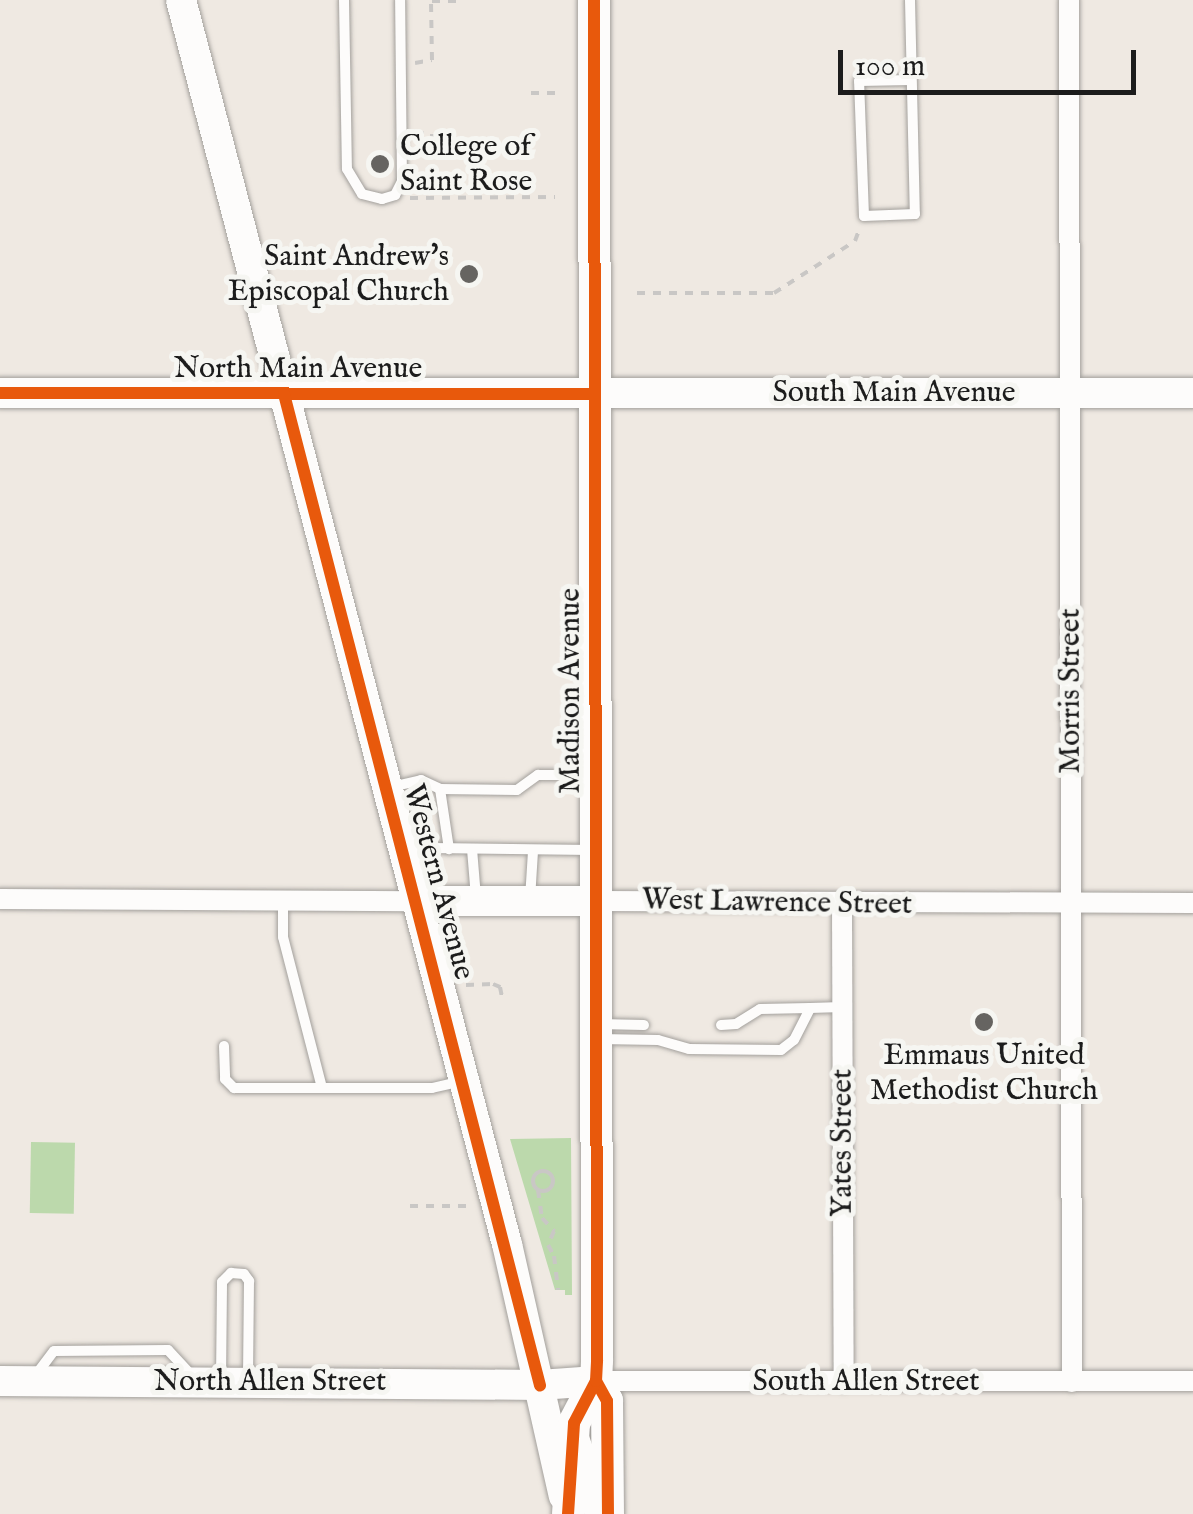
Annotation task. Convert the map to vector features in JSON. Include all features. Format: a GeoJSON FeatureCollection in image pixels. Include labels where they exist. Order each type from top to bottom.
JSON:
{"type":"FeatureCollection","features":[{"type":"Feature","properties":{"kind":"main road","name":"Madison Avenue"},"geometry":{"type":"LineString","coordinates":[[594,0],[596,1381],[607,1401],[608,1514]]}},
{"type":"Feature","properties":{"kind":"main road","name":"Madison Avenue"},"geometry":{"type":"LineString","coordinates":[[568,1514],[572,1435],[582,1402],[596,1381]]}},
{"type":"Feature","properties":{"kind":"street","name":"Western Avenue"},"geometry":{"type":"LineString","coordinates":[[181,0],[497,1206],[568,1514]]}},
{"type":"Feature","properties":{"kind":"street","name":"Morris Street"},"geometry":{"type":"LineString","coordinates":[[1069,0],[1072,1382]]}},
{"type":"Feature","properties":{"kind":"street","name":"North Main Avenue"},"geometry":{"type":"LineString","coordinates":[[0,393],[596,394]]}},
{"type":"Feature","properties":{"kind":"street","name":"South Main Avenue"},"geometry":{"type":"LineString","coordinates":[[596,394],[1193,393]]}},
{"type":"Feature","properties":{"kind":"street","name":"West Lawrence Street"},"geometry":{"type":"LineString","coordinates":[[0,900],[1193,903]]}},
{"type":"Feature","properties":{"kind":"street","name":"Yates Street"},"geometry":{"type":"LineString","coordinates":[[842,904],[844,1382]]}},
{"type":"Feature","properties":{"kind":"street","name":"North Allen Street"},"geometry":{"type":"LineString","coordinates":[[0,1381],[540,1384]]}},
{"type":"Feature","properties":{"kind":"street","name":"South Allen Street"},"geometry":{"type":"LineString","coordinates":[[540,1384],[1193,1381]]}},
{"type":"Feature","properties":{"kind":"street","name":"Western Avenue"},"geometry":{"type":"LineString","coordinates":[[540,1384],[572,1435],[600,1514]]}},
{"type":"Feature","properties":{"kind":"lane"},"geometry":{"type":"LineString","coordinates":[[344,0],[347,168],[362,194],[389,198],[399,191],[402,181],[400,0]]}},
{"type":"Feature","properties":{"kind":"lane"},"geometry":{"type":"LineString","coordinates":[[910,0],[915,214],[864,216],[859,82],[911,80]]}},
{"type":"Feature","properties":{"kind":"lane"},"geometry":{"type":"LineString","coordinates":[[387,788],[421,780],[440,788],[517,790],[538,775],[596,776]]}},
{"type":"Feature","properties":{"kind":"lane"},"geometry":{"type":"LineString","coordinates":[[440,788],[450,849]]}},
{"type":"Feature","properties":{"kind":"lane"},"geometry":{"type":"LineString","coordinates":[[405,855],[450,849],[597,850]]}},
{"type":"Feature","properties":{"kind":"lane"},"geometry":{"type":"LineString","coordinates":[[472,849],[476,901]]}},
{"type":"Feature","properties":{"kind":"lane"},"geometry":{"type":"LineString","coordinates":[[530,901],[534,850]]}},
{"type":"Feature","properties":{"kind":"lane"},"geometry":{"type":"LineString","coordinates":[[283,901],[283,937],[322,1088]]}},
{"type":"Feature","properties":{"kind":"lane"},"geometry":{"type":"LineString","coordinates":[[593,1032],[690,1048],[780,1050],[794,1040],[810,1008]]}},
{"type":"Feature","properties":{"kind":"lane"},"geometry":{"type":"LineString","coordinates":[[721,1025],[736,1024],[760,1009],[842,1008]]}},
{"type":"Feature","properties":{"kind":"lane"},"geometry":{"type":"LineString","coordinates":[[593,1032],[644,1025]]}},
{"type":"Feature","properties":{"kind":"lane"},"geometry":{"type":"LineString","coordinates":[[224,1046],[224,1077],[232,1088],[432,1088],[464,1081]]}},
{"type":"Feature","properties":{"kind":"lane"},"geometry":{"type":"LineString","coordinates":[[229,1274],[244,1274],[249,1281],[222,1382],[222,1282],[229,1274]]}},
{"type":"Feature","properties":{"kind":"path"},"geometry":{"type":"LineString","coordinates":[[416,80],[416,62],[432,60],[431,0],[462,1]]}},
{"type":"Feature","properties":{"kind":"path"},"geometry":{"type":"LineString","coordinates":[[531,93],[555,93]]}},
{"type":"Feature","properties":{"kind":"path"},"geometry":{"type":"LineString","coordinates":[[416,116],[416,134],[432,134],[433,198]]}},
{"type":"Feature","properties":{"kind":"path"},"geometry":{"type":"LineString","coordinates":[[389,198],[555,197]]}},
{"type":"Feature","properties":{"kind":"path"},"geometry":{"type":"LineString","coordinates":[[636,292],[774,293],[855,240],[864,216]]}},
{"type":"Feature","properties":{"kind":"path"},"geometry":{"type":"LineString","coordinates":[[462,986],[493,984],[500,988],[503,1002]]}},
{"type":"Feature","properties":{"kind":"path"},"geometry":{"type":"LineString","coordinates":[[538,1190],[552,1188],[550,1172],[534,1174],[542,1218],[554,1232],[548,1246],[554,1256],[558,1290]]}},
{"type":"Feature","properties":{"kind":"path"},"geometry":{"type":"LineString","coordinates":[[410,1206],[497,1206]]}},
{"type":"Feature","properties":{"kind":"green space"},"geometry":{"type":"Polygon","coordinates":[[[571,1138],[572,1295],[565,1295],[565,1290],[555,1290],[510,1139],[571,1138]]]}},
{"type":"Feature","properties":{"kind":"green space"},"geometry":{"type":"Polygon","coordinates":[[[31,1142],[75,1143],[74,1214],[30,1213],[31,1142]]]}},
{"type":"Feature","properties":{"kind":"cycle path"},"geometry":{"type":"LineString","coordinates":[[568,1514],[574,1423],[596,1381],[597,1360],[594,0]]}},
{"type":"Feature","properties":{"kind":"cycle path"},"geometry":{"type":"LineString","coordinates":[[0,393],[595,394]]}},
{"type":"Feature","properties":{"kind":"cycle path"},"geometry":{"type":"LineString","coordinates":[[284,394],[540,1385]]}},
{"type":"Feature","properties":{"kind":"cycle path"},"geometry":{"type":"LineString","coordinates":[[596,1381],[607,1401],[608,1514]]}},
{"type":"Feature","properties":{"kind":"place","name":"College of Saint Rose"},"geometry":{"type":"Point","coordinates":[380,164]}},
{"type":"Feature","properties":{"kind":"place","name":"Saint Andrew's Episcopal Church"},"geometry":{"type":"Point","coordinates":[469,274]}},
{"type":"Feature","properties":{"kind":"place","name":"Emmaus United Methodist Church"},"geometry":{"type":"Point","coordinates":[984,1022]}}]}
